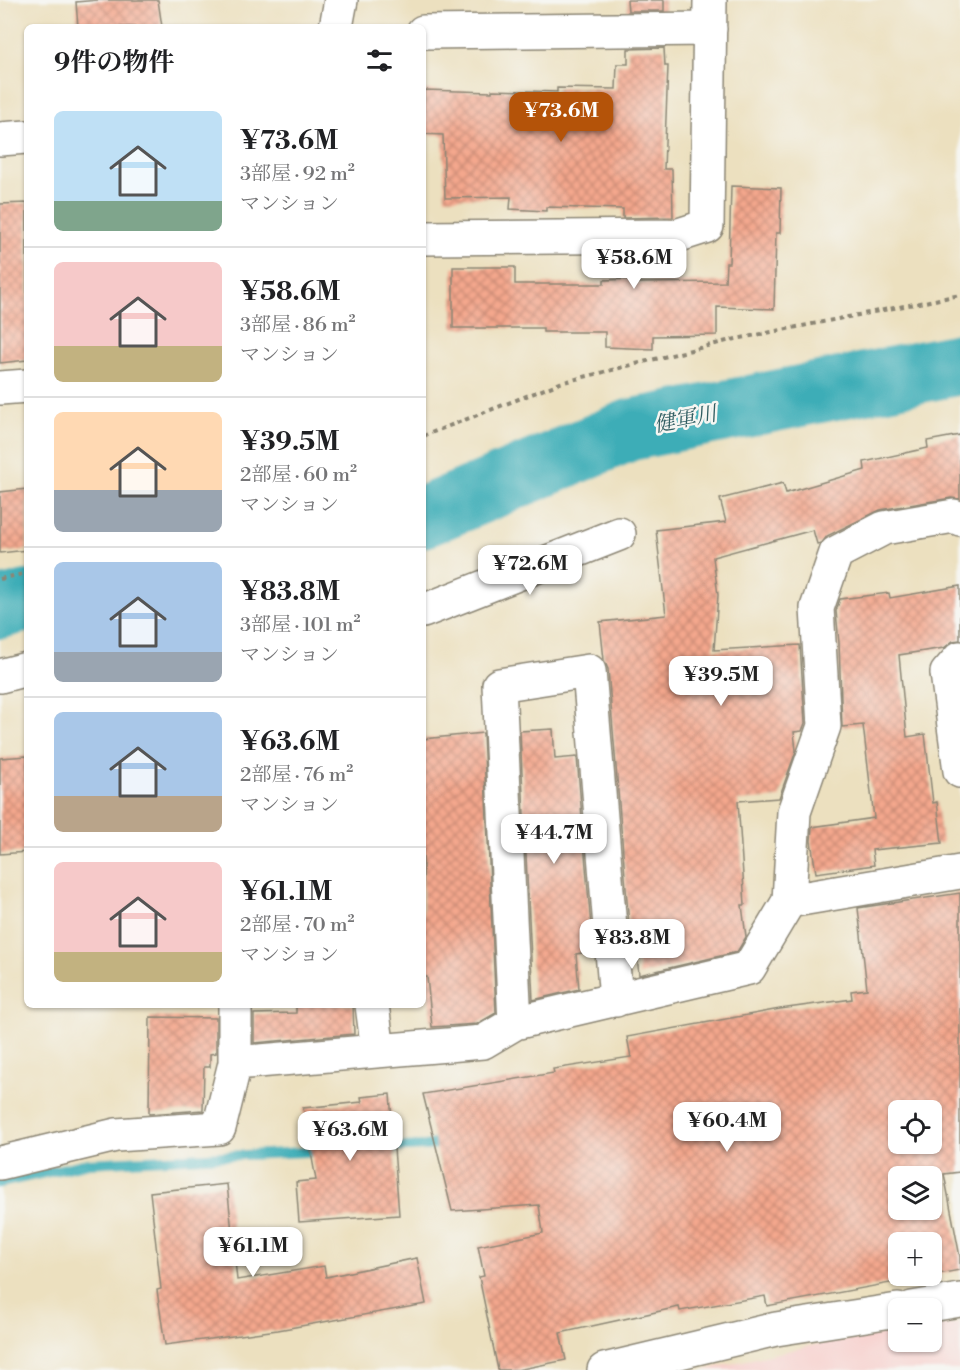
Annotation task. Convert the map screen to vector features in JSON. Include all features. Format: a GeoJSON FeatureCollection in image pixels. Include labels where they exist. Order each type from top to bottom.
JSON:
{"type":"FeatureCollection","features":[{"type":"Feature","properties":{"kind":"street"},"geometry":{"type":"LineString","coordinates":[[337,24],[341,0]]}},
{"type":"Feature","properties":{"kind":"street"},"geometry":{"type":"LineString","coordinates":[[426,32],[710,14],[707,226],[676,236],[426,238]]}},
{"type":"Feature","properties":{"kind":"street"},"geometry":{"type":"LineString","coordinates":[[0,140],[24,137]]}},
{"type":"Feature","properties":{"kind":"street"},"geometry":{"type":"LineString","coordinates":[[0,388],[24,386]]}},
{"type":"Feature","properties":{"kind":"street"},"geometry":{"type":"LineString","coordinates":[[235,1063],[483,1042],[515,1023],[749,968],[789,901],[794,812],[824,726],[817,608],[836,553],[884,528],[954,516],[960,519]]}},
{"type":"Feature","properties":{"kind":"street"},"geometry":{"type":"LineString","coordinates":[[426,610],[619,534]]}},
{"type":"Feature","properties":{"kind":"street"},"geometry":{"type":"LineString","coordinates":[[960,658],[947,674],[960,771]]}},
{"type":"Feature","properties":{"kind":"street"},"geometry":{"type":"LineString","coordinates":[[0,676],[24,670]]}},
{"type":"Feature","properties":{"kind":"street"},"geometry":{"type":"LineString","coordinates":[[515,1023],[499,685],[589,671],[616,1000]]}},
{"type":"Feature","properties":{"kind":"street"},"geometry":{"type":"LineString","coordinates":[[789,901],[960,872]]}},
{"type":"Feature","properties":{"kind":"street"},"geometry":{"type":"LineString","coordinates":[[0,1163],[116,1135],[219,1128],[235,1063],[235,1008]]}},
{"type":"Feature","properties":{"kind":"street"},"geometry":{"type":"LineString","coordinates":[[372,1008],[378,1051]]}},
{"type":"Feature","properties":{"kind":"street"},"geometry":{"type":"LineString","coordinates":[[942,1303],[960,1300]]}},
{"type":"Feature","properties":{"kind":"street"},"geometry":{"type":"LineString","coordinates":[[604,1370],[776,1329],[888,1312]]}},
{"type":"Feature","properties":{"kind":"path"},"geometry":{"type":"LineString","coordinates":[[426,435],[560,383],[731,340],[960,295]]}},
{"type":"Feature","properties":{"kind":"path"},"geometry":{"type":"LineString","coordinates":[[0,579],[24,574]]}},
{"type":"Feature","properties":{"kind":"shaded area"},"geometry":{"type":"Polygon","coordinates":[[[960,1323],[960,1370],[703,1370],[827,1342],[888,1333],[888,1352],[942,1352],[942,1326],[960,1323]]]}},
{"type":"Feature","properties":{"kind":"building"},"geometry":{"type":"Polygon","coordinates":[[[158,0],[162,24],[78,24],[76,2],[158,0]]]}},
{"type":"Feature","properties":{"kind":"building"},"geometry":{"type":"Polygon","coordinates":[[[627,0],[664,0],[664,11],[628,11],[627,0]]]}},
{"type":"Feature","properties":{"kind":"building"},"geometry":{"type":"Polygon","coordinates":[[[664,48],[665,66],[668,66],[664,169],[672,169],[673,217],[623,218],[623,209],[546,207],[546,211],[510,209],[511,197],[445,198],[443,135],[426,134],[426,90],[557,92],[557,88],[616,89],[617,64],[628,64],[628,49],[664,48]]]}},
{"type":"Feature","properties":{"kind":"building"},"geometry":{"type":"Polygon","coordinates":[[[731,186],[781,188],[780,233],[776,233],[774,309],[717,307],[717,335],[653,336],[653,349],[605,347],[605,332],[543,332],[543,328],[453,328],[453,267],[515,267],[515,284],[604,284],[604,280],[634,279],[635,283],[725,282],[726,263],[729,263],[731,186]]]}},
{"type":"Feature","properties":{"kind":"building"},"geometry":{"type":"Polygon","coordinates":[[[24,203],[24,360],[0,363],[0,204],[24,203]]]}},
{"type":"Feature","properties":{"kind":"building"},"geometry":{"type":"Polygon","coordinates":[[[960,435],[960,499],[951,498],[880,510],[827,536],[822,543],[817,544],[813,530],[713,557],[718,595],[714,650],[800,645],[805,723],[802,731],[794,732],[796,751],[779,798],[738,801],[745,905],[742,905],[746,937],[737,952],[639,975],[635,936],[630,937],[608,669],[604,660],[600,622],[666,615],[656,530],[726,522],[720,499],[783,483],[786,493],[865,470],[864,462],[928,448],[927,441],[960,435]]]}},
{"type":"Feature","properties":{"kind":"building"},"geometry":{"type":"Polygon","coordinates":[[[24,489],[24,550],[0,553],[0,492],[24,489]]]}},
{"type":"Feature","properties":{"kind":"building"},"geometry":{"type":"Polygon","coordinates":[[[960,586],[960,640],[953,641],[944,648],[899,655],[907,737],[925,734],[933,803],[937,802],[942,843],[872,850],[874,865],[816,873],[811,841],[812,827],[874,818],[863,725],[842,727],[836,611],[840,599],[889,593],[890,598],[960,586]]]}},
{"type":"Feature","properties":{"kind":"building"},"geometry":{"type":"Polygon","coordinates":[[[553,729],[555,759],[577,757],[592,940],[581,941],[582,953],[576,954],[579,989],[533,1000],[520,731],[553,729]]]}},
{"type":"Feature","properties":{"kind":"building"},"geometry":{"type":"Polygon","coordinates":[[[483,733],[496,1013],[477,1024],[432,1027],[426,977],[426,739],[483,733]]]}},
{"type":"Feature","properties":{"kind":"building"},"geometry":{"type":"Polygon","coordinates":[[[24,756],[24,852],[0,854],[0,758],[24,756]]]}},
{"type":"Feature","properties":{"kind":"building"},"geometry":{"type":"Polygon","coordinates":[[[960,893],[960,1172],[944,1174],[960,1257],[960,1270],[942,1273],[942,1232],[888,1232],[888,1283],[767,1306],[765,1296],[680,1311],[679,1307],[560,1333],[566,1360],[517,1370],[498,1370],[479,1277],[484,1276],[478,1246],[543,1233],[539,1205],[452,1211],[423,1094],[554,1073],[553,1069],[631,1057],[627,1037],[780,1009],[852,999],[851,991],[867,989],[858,908],[960,893]]]}},
{"type":"Feature","properties":{"kind":"building"},"geometry":{"type":"Polygon","coordinates":[[[296,1008],[353,1008],[354,1034],[254,1043],[254,1014],[296,1013],[296,1008]]]}},
{"type":"Feature","properties":{"kind":"building"},"geometry":{"type":"Polygon","coordinates":[[[150,1017],[216,1018],[216,1053],[210,1054],[210,1067],[204,1067],[203,1110],[149,1114],[150,1017]]]}},
{"type":"Feature","properties":{"kind":"building"},"geometry":{"type":"Polygon","coordinates":[[[390,1094],[399,1215],[299,1222],[296,1182],[316,1180],[303,1108],[362,1102],[361,1097],[390,1094]]]}},
{"type":"Feature","properties":{"kind":"building"},"geometry":{"type":"Polygon","coordinates":[[[227,1184],[237,1280],[324,1266],[326,1277],[417,1258],[426,1304],[278,1330],[165,1345],[157,1290],[161,1289],[150,1192],[227,1184]]]}},
{"type":"Feature","properties":{"kind":"waterway","name":"健軍川"},"geometry":{"type":"LineString","coordinates":[[426,516],[630,430],[960,364]]}},
{"type":"Feature","properties":{"kind":"waterway","name":"健軍川"},"geometry":{"type":"LineString","coordinates":[[0,608],[24,602]]}},
{"type":"Feature","properties":{"kind":"waterway"},"geometry":{"type":"LineString","coordinates":[[382,1148],[426,1146],[449,1141]]}},
{"type":"Feature","properties":{"kind":"waterway"},"geometry":{"type":"LineString","coordinates":[[0,1183],[88,1163],[324,1151]]}}]}
